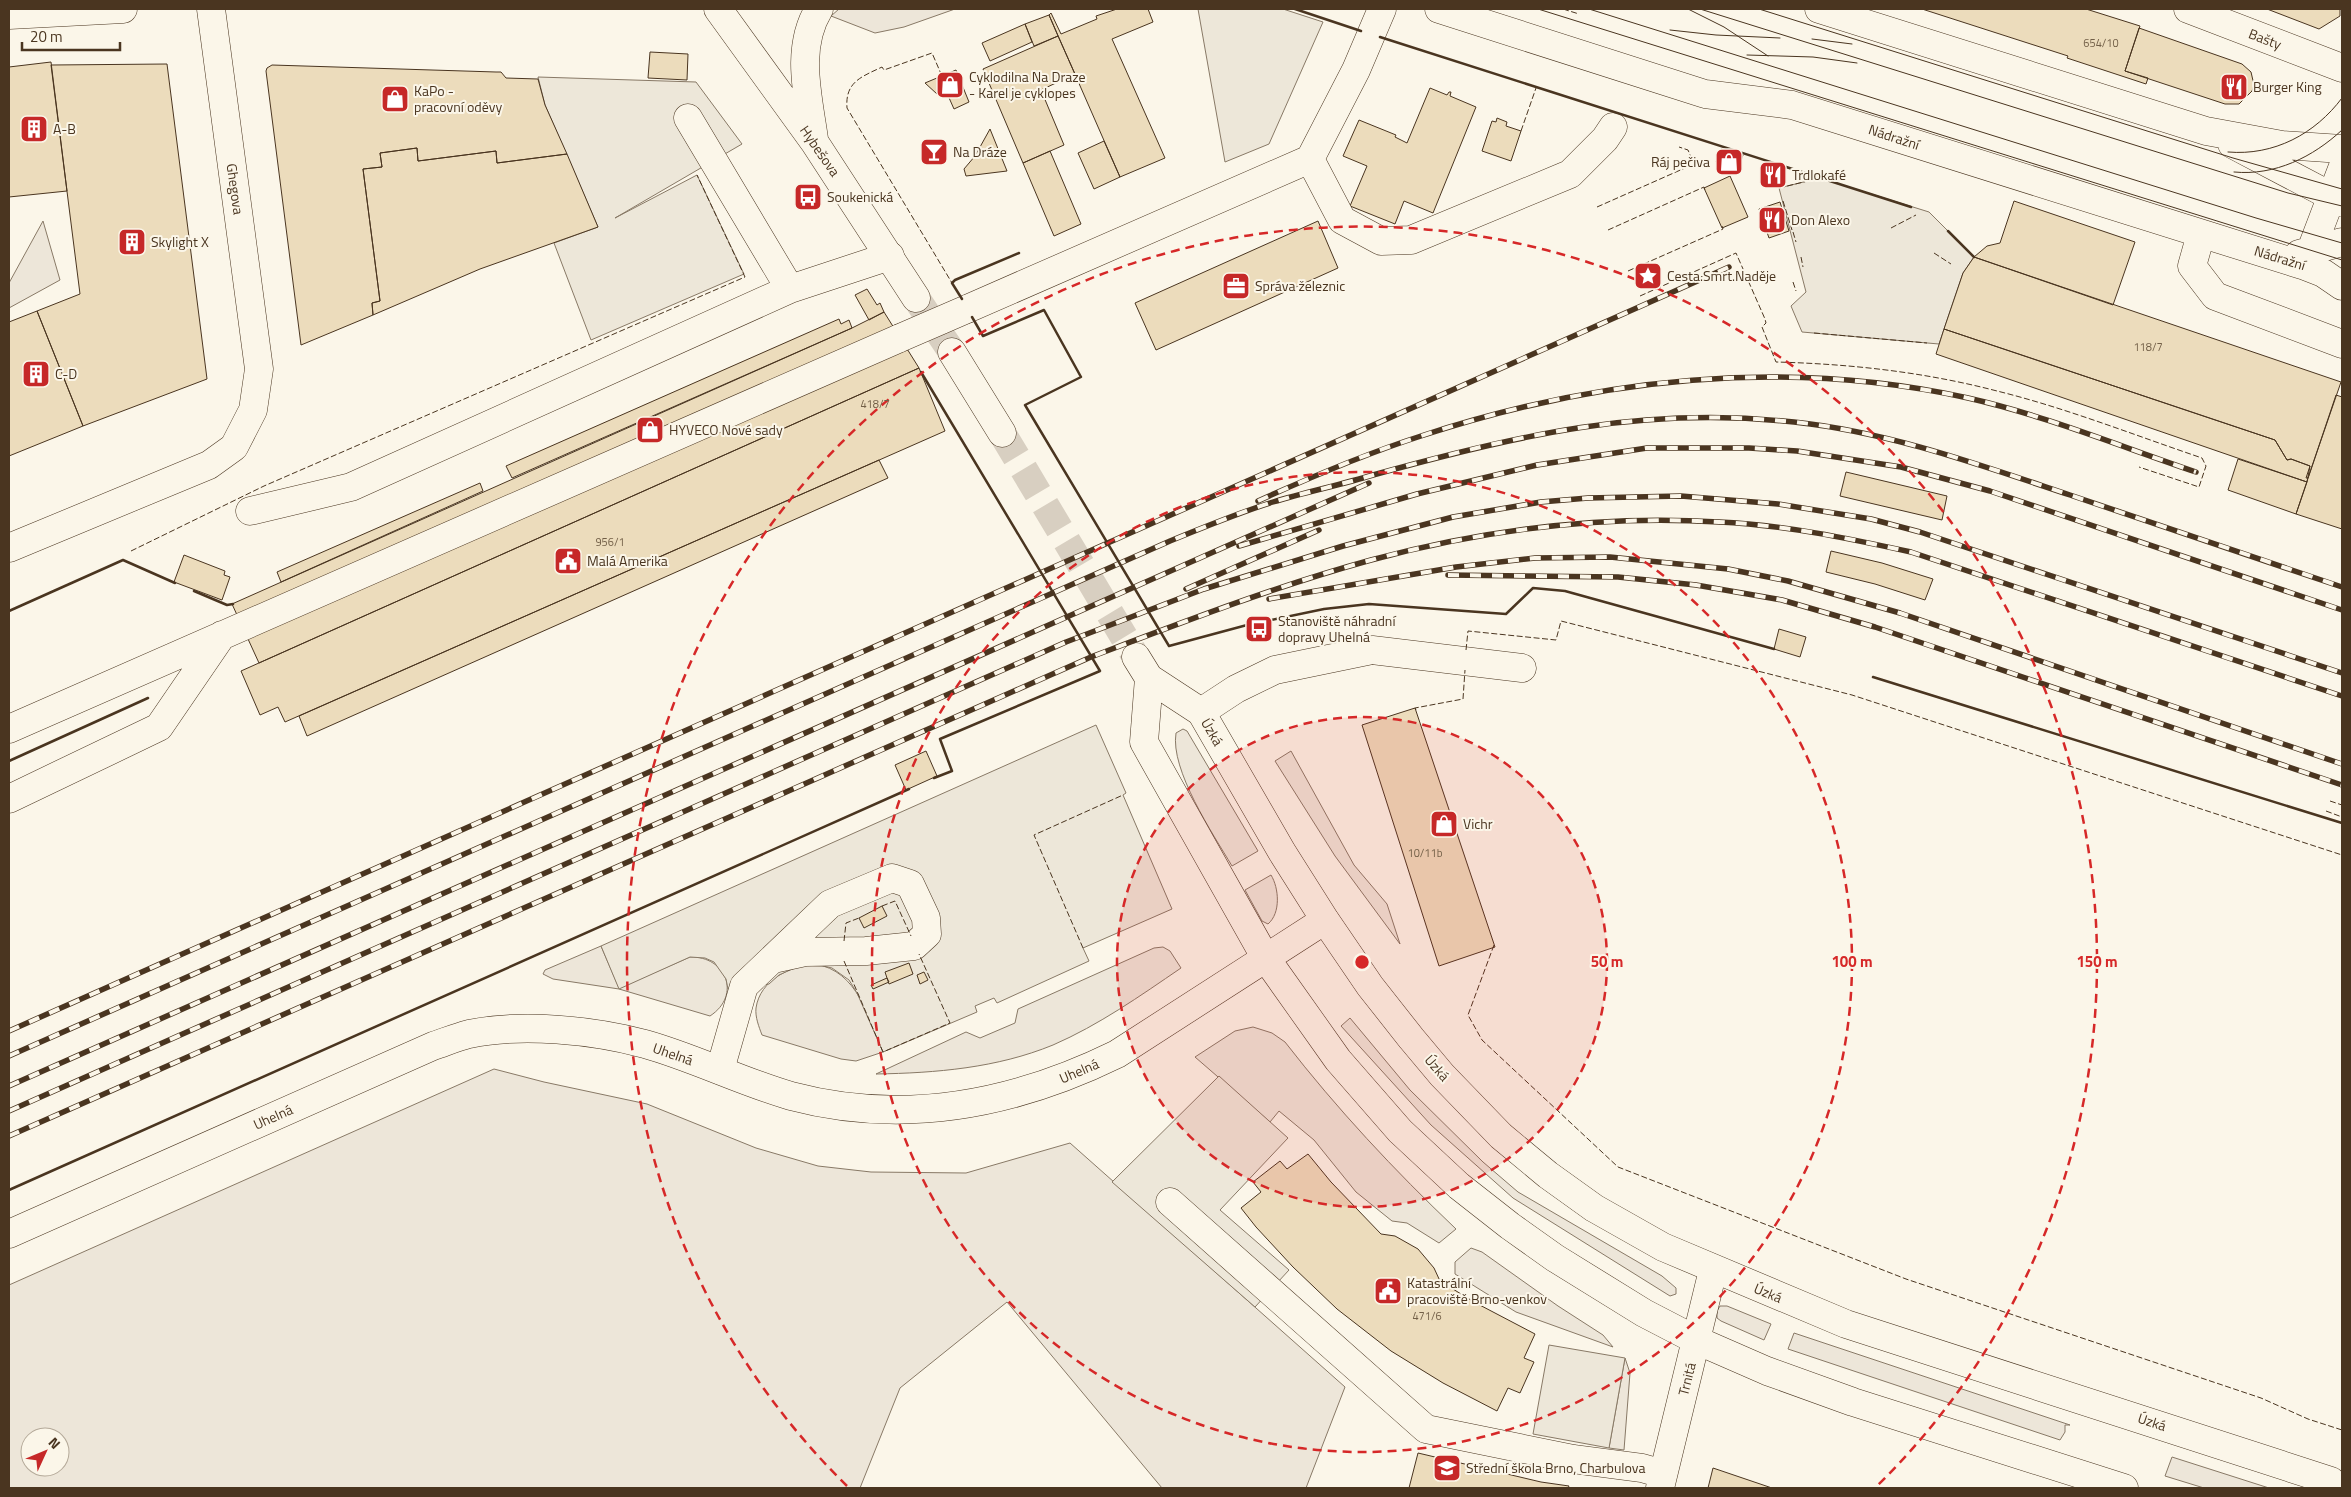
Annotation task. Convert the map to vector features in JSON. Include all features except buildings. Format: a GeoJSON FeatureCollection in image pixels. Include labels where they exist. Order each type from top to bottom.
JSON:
{"type":"FeatureCollection","features":[{"type":"Feature","properties":{"kind":"main road"},"geometry":{"type":"LineString","coordinates":[[9,15],[123,9]]}},
{"type":"Feature","properties":{"kind":"main road","name":"Ghegova"},"geometry":{"type":"LineString","coordinates":[[9,548],[209,465],[234,447],[253,410],[259,369],[211,9]]}},
{"type":"Feature","properties":{"kind":"main road","name":"Hybešova"},"geometry":{"type":"LineString","coordinates":[[718,9],[815,142],[916,298]]}},
{"type":"Feature","properties":{"kind":"main road"},"geometry":{"type":"LineString","coordinates":[[815,142],[805,73],[806,41],[818,9]]}},
{"type":"Feature","properties":{"kind":"main road"},"geometry":{"type":"LineString","coordinates":[[9,729],[1310,160],[1356,70],[1382,9]]}},
{"type":"Feature","properties":{"kind":"main road","name":"Nádražní"},"geometry":{"type":"LineString","coordinates":[[1439,9],[1706,94],[1792,105],[2265,254],[2290,255],[2319,249]]}},
{"type":"Feature","properties":{"kind":"main road"},"geometry":{"type":"LineString","coordinates":[[1819,9],[2206,131],[2338,188],[2319,249]]}},
{"type":"Feature","properties":{"kind":"main road","name":"Bašty"},"geometry":{"type":"LineString","coordinates":[[2188,9],[2342,68]]}},
{"type":"Feature","properties":{"kind":"main road"},"geometry":{"type":"LineString","coordinates":[[688,118],[790,289]]}},
{"type":"Feature","properties":{"kind":"main road"},"geometry":{"type":"LineString","coordinates":[[1310,160],[1342,220],[1381,241],[1411,240],[1570,174],[1606,140],[1613,127]]}},
{"type":"Feature","properties":{"kind":"main road"},"geometry":{"type":"LineString","coordinates":[[2206,131],[2282,145],[2342,149]]}},
{"type":"Feature","properties":{"kind":"main road"},"geometry":{"type":"LineString","coordinates":[[2201,234],[2192,266],[2214,296],[2342,344]]}},
{"type":"Feature","properties":{"kind":"main road","name":"Nádražní"},"geometry":{"type":"LineString","coordinates":[[2319,249],[2342,271]]}},
{"type":"Feature","properties":{"kind":"main road","name":"Nádražní"},"geometry":{"type":"LineString","coordinates":[[2319,249],[2323,273],[2342,286]]}},
{"type":"Feature","properties":{"kind":"main road"},"geometry":{"type":"LineString","coordinates":[[250,511],[351,487],[790,289],[890,256]]}},
{"type":"Feature","properties":{"kind":"main road"},"geometry":{"type":"LineString","coordinates":[[952,352],[1002,433]]}},
{"type":"Feature","properties":{"kind":"main road"},"geometry":{"type":"LineString","coordinates":[[9,799],[159,726],[222,635]]}},
{"type":"Feature","properties":{"kind":"main road"},"geometry":{"type":"LineString","coordinates":[[1201,712],[1236,689],[1275,670],[1372,650],[1522,668]]}},
{"type":"Feature","properties":{"kind":"main road","name":"Úzká"},"geometry":{"type":"LineString","coordinates":[[2124,1488],[1853,1402],[1767,1371],[1696,1340],[1644,1312],[1555,1258],[1459,1186],[1400,1131],[1338,1060],[1265,957],[1144,742],[1143,667],[1201,712],[1282,852],[1325,920],[1382,1003],[1442,1075],[1501,1136],[1548,1175],[1594,1208],[1663,1247],[1713,1270],[1846,1324],[2331,1481]]}},
{"type":"Feature","properties":{"kind":"main road"},"geometry":{"type":"LineString","coordinates":[[720,1070],[744,986],[773,958],[830,904],[892,878],[910,884],[926,918],[927,934],[914,946],[866,951],[805,952],[773,958]]}},
{"type":"Feature","properties":{"kind":"main road","name":"Uhelná"},"geometry":{"type":"LineString","coordinates":[[9,1234],[433,1046],[469,1034],[504,1029],[601,1034],[646,1044],[790,1095],[865,1108],[925,1108],[987,1101],[1020,1093],[1087,1070],[1117,1054],[1325,920]]}},
{"type":"Feature","properties":{"kind":"main road"},"geometry":{"type":"LineString","coordinates":[[1170,1202],[1426,1429],[1573,1459],[1642,1468],[1662,1481]]}},
{"type":"Feature","properties":{"kind":"main road","name":"Trnitá"},"geometry":{"type":"LineString","coordinates":[[1662,1481],[1713,1270]]}},
{"type":"Feature","properties":{"kind":"shaded area"},"geometry":{"type":"Polygon","coordinates":[[[839,9],[955,9],[904,27],[875,33],[831,16],[839,9]]]}},
{"type":"Feature","properties":{"kind":"shaded area"},"geometry":{"type":"Polygon","coordinates":[[[1198,9],[1283,9],[1323,22],[1269,144],[1225,162],[1198,9]]]}},
{"type":"Feature","properties":{"kind":"shaded area"},"geometry":{"type":"Polygon","coordinates":[[[538,77],[696,82],[742,144],[615,218],[697,175],[744,274],[591,340],[554,243],[598,227],[545,105],[538,77]]]}},
{"type":"Feature","properties":{"kind":"shaded area"},"geometry":{"type":"Polygon","coordinates":[[[1820,178],[1929,212],[1974,257],[1963,273],[1939,344],[1802,332],[1791,306],[1806,292],[1779,188],[1820,178]]]}},
{"type":"Feature","properties":{"kind":"shaded area"},"geometry":{"type":"Polygon","coordinates":[[[43,221],[60,280],[9,308],[9,283],[43,221]]]}},
{"type":"Feature","properties":{"kind":"shaded area"},"geometry":{"type":"Polygon","coordinates":[[[1096,725],[1126,793],[1123,795],[1172,909],[1083,948],[1089,961],[997,1003],[994,998],[975,1006],[977,1012],[883,1052],[857,993],[849,980],[832,968],[801,965],[779,975],[769,984],[728,989],[726,979],[714,962],[705,958],[690,957],[619,989],[601,946],[1096,725]]]}},
{"type":"Feature","properties":{"kind":"shaded area"},"geometry":{"type":"Polygon","coordinates":[[[1183,729],[1187,731],[1258,851],[1232,866],[1204,820],[1186,783],[1176,748],[1176,733],[1183,729]]]}},
{"type":"Feature","properties":{"kind":"shaded area"},"geometry":{"type":"Polygon","coordinates":[[[1291,751],[1354,865],[1387,904],[1400,944],[1335,856],[1275,761],[1291,751]]]}},
{"type":"Feature","properties":{"kind":"shaded area"},"geometry":{"type":"Polygon","coordinates":[[[1271,875],[1276,887],[1277,907],[1275,914],[1268,924],[1262,921],[1245,890],[1271,875]]]}},
{"type":"Feature","properties":{"kind":"shaded area"},"geometry":{"type":"Polygon","coordinates":[[[601,946],[619,988],[690,957],[703,958],[713,963],[726,978],[725,998],[720,1007],[710,1016],[619,989],[553,979],[543,974],[545,970],[601,946]]]}},
{"type":"Feature","properties":{"kind":"shaded area"},"geometry":{"type":"Polygon","coordinates":[[[1163,947],[1170,951],[1181,968],[1103,1019],[1053,1045],[1010,1059],[966,1068],[876,1074],[966,1032],[980,1038],[1015,1023],[1018,1009],[1154,948],[1163,947]]]}},
{"type":"Feature","properties":{"kind":"shaded area"},"geometry":{"type":"Polygon","coordinates":[[[815,964],[830,968],[842,976],[851,986],[866,1011],[883,1052],[856,1061],[841,1059],[762,1035],[756,1008],[763,990],[770,982],[786,971],[815,964]]]}},
{"type":"Feature","properties":{"kind":"shaded area"},"geometry":{"type":"Polygon","coordinates":[[[1350,1018],[1410,1090],[1483,1162],[1518,1192],[1662,1276],[1676,1288],[1676,1294],[1670,1296],[1513,1198],[1431,1125],[1341,1026],[1350,1018]]]}},
{"type":"Feature","properties":{"kind":"shaded area"},"geometry":{"type":"Polygon","coordinates":[[[1253,1027],[1272,1033],[1285,1042],[1367,1138],[1456,1229],[1439,1243],[1407,1223],[1392,1221],[1356,1192],[1314,1140],[1279,1111],[1270,1122],[1195,1057],[1235,1031],[1253,1027]]]}},
{"type":"Feature","properties":{"kind":"shaded area"},"geometry":{"type":"Polygon","coordinates":[[[494,1069],[544,1082],[647,1104],[756,1148],[818,1166],[871,1172],[966,1173],[1070,1143],[1345,1387],[1306,1488],[1162,1488],[1007,1302],[900,1388],[860,1488],[9,1488],[9,1285],[494,1069]]]}},
{"type":"Feature","properties":{"kind":"shaded area"},"geometry":{"type":"Polygon","coordinates":[[[1219,1076],[1288,1138],[1220,1210],[1289,1270],[1255,1307],[1112,1182],[1219,1076]]]}},
{"type":"Feature","properties":{"kind":"shaded area"},"geometry":{"type":"Polygon","coordinates":[[[1471,1248],[1482,1252],[1558,1306],[1603,1335],[1613,1347],[1516,1312],[1455,1274],[1455,1262],[1471,1248]]]}},
{"type":"Feature","properties":{"kind":"shaded area"},"geometry":{"type":"Polygon","coordinates":[[[1720,1306],[1727,1306],[1771,1324],[1764,1340],[1717,1318],[1717,1311],[1720,1306]]]}},
{"type":"Feature","properties":{"kind":"shaded area"},"geometry":{"type":"Polygon","coordinates":[[[1794,1333],[2070,1425],[2065,1425],[2065,1432],[2060,1440],[1788,1349],[1794,1333]]]}},
{"type":"Feature","properties":{"kind":"shaded area"},"geometry":{"type":"Polygon","coordinates":[[[1549,1345],[1625,1358],[1609,1448],[1533,1434],[1549,1345]]]}},
{"type":"Feature","properties":{"kind":"shaded area"},"geometry":{"type":"Polygon","coordinates":[[[1625,1358],[1630,1373],[1624,1450],[1609,1448],[1625,1358]]]}},
{"type":"Feature","properties":{"kind":"shaded area"},"geometry":{"type":"Polygon","coordinates":[[[2172,1457],[2269,1488],[2204,1488],[2165,1476],[2172,1457]]]}},
{"type":"Feature","properties":{"kind":"tunnel"},"geometry":{"type":"LineString","coordinates":[[916,298],[952,352]]}},
{"type":"Feature","properties":{"kind":"tunnel"},"geometry":{"type":"LineString","coordinates":[[1002,433],[1136,657]]}},
{"type":"Feature","properties":{"kind":"tram line"},"geometry":{"type":"LineString","coordinates":[[1538,9],[2342,260]]}},
{"type":"Feature","properties":{"kind":"tram line"},"geometry":{"type":"LineString","coordinates":[[1589,9],[2256,218],[2342,243]]}},
{"type":"Feature","properties":{"kind":"tram line"},"geometry":{"type":"LineString","coordinates":[[1688,9],[1724,27],[1768,56]]}},
{"type":"Feature","properties":{"kind":"tram line"},"geometry":{"type":"LineString","coordinates":[[1700,9],[2288,193],[2342,206]]}},
{"type":"Feature","properties":{"kind":"tram line"},"geometry":{"type":"LineString","coordinates":[[1759,9],[2233,158],[2342,189]]}},
{"type":"Feature","properties":{"kind":"tram line"},"geometry":{"type":"LineString","coordinates":[[1670,30],[1716,35],[1780,38]]}},
{"type":"Feature","properties":{"kind":"tram line"},"geometry":{"type":"LineString","coordinates":[[1812,39],[1852,44]]}},
{"type":"Feature","properties":{"kind":"tram line"},"geometry":{"type":"LineString","coordinates":[[1747,55],[1813,57],[1857,63]]}},
{"type":"Feature","properties":{"kind":"tram line"},"geometry":{"type":"LineString","coordinates":[[2228,152],[2261,150],[2292,140],[2319,122],[2342,98]]}},
{"type":"Feature","properties":{"kind":"tram line"},"geometry":{"type":"LineString","coordinates":[[2234,172],[2264,171],[2293,163],[2319,149],[2342,130]]}},
{"type":"Feature","properties":{"kind":"railway"},"geometry":{"type":"LineString","coordinates":[[9,1031],[1729,267]]}},
{"type":"Feature","properties":{"kind":"railway"},"geometry":{"type":"LineString","coordinates":[[1258,501],[1379,450],[1488,416],[1555,400],[1623,388],[1692,380],[1761,377],[1830,379],[1899,386],[1968,398],[2054,422],[2196,472]]}},
{"type":"Feature","properties":{"kind":"railway"},"geometry":{"type":"LineString","coordinates":[[9,1056],[1170,541],[1285,498],[1530,436],[1632,421],[1685,418],[1738,418],[1794,422],[1865,433],[1968,461],[2342,587]]}},
{"type":"Feature","properties":{"kind":"railway"},"geometry":{"type":"LineString","coordinates":[[1239,546],[1417,494],[1537,465],[1647,448],[1749,448],[1797,451],[1901,467],[1990,491],[2342,610]]}},
{"type":"Feature","properties":{"kind":"railway"},"geometry":{"type":"LineString","coordinates":[[9,1086],[1369,483]]}},
{"type":"Feature","properties":{"kind":"railway"},"geometry":{"type":"LineString","coordinates":[[9,1111],[1066,642],[1204,589],[1343,546],[1453,517],[1541,502],[1588,498],[1681,496],[1778,504],[1871,519],[1920,532],[2342,673]]}},
{"type":"Feature","properties":{"kind":"railway"},"geometry":{"type":"LineString","coordinates":[[9,1136],[1091,657],[1300,581],[1371,560],[1456,540],[1544,527],[1587,523],[1675,520],[1767,526],[1815,533],[1911,552],[2342,696]]}},
{"type":"Feature","properties":{"kind":"railway"},"geometry":{"type":"LineString","coordinates":[[1186,589],[1319,530]]}},
{"type":"Feature","properties":{"kind":"railway"},"geometry":{"type":"LineString","coordinates":[[1269,599],[1456,567],[1535,558],[1610,557],[1728,569],[1788,581],[1900,613],[2342,764]]}},
{"type":"Feature","properties":{"kind":"railway"},"geometry":{"type":"LineString","coordinates":[[1448,575],[1618,577],[1696,585],[1782,600],[1875,627],[2342,785]]}},
{"type":"Feature","properties":{"kind":"fence"},"geometry":{"type":"LineString","coordinates":[[1563,9],[1579,14]]}},
{"type":"Feature","properties":{"kind":"fence"},"geometry":{"type":"LineString","coordinates":[[942,76],[932,53],[884,70],[882,67],[861,78],[852,86],[847,99],[847,108],[952,283]]}},
{"type":"Feature","properties":{"kind":"fence"},"geometry":{"type":"LineString","coordinates":[[1521,131],[1536,88]]}},
{"type":"Feature","properties":{"kind":"fence"},"geometry":{"type":"LineString","coordinates":[[1597,207],[1694,164],[1688,150],[1679,147]]}},
{"type":"Feature","properties":{"kind":"fence"},"geometry":{"type":"LineString","coordinates":[[131,551],[264,486],[745,277],[697,175]]}},
{"type":"Feature","properties":{"kind":"fence"},"geometry":{"type":"LineString","coordinates":[[1779,188],[1820,178]]}},
{"type":"Feature","properties":{"kind":"fence"},"geometry":{"type":"LineString","coordinates":[[1608,230],[1704,187],[1705,190]]}},
{"type":"Feature","properties":{"kind":"fence"},"geometry":{"type":"LineString","coordinates":[[1783,201],[1792,230]]}},
{"type":"Feature","properties":{"kind":"fence"},"geometry":{"type":"LineString","coordinates":[[1891,228],[1916,215]]}},
{"type":"Feature","properties":{"kind":"fence"},"geometry":{"type":"LineString","coordinates":[[1628,271],[1723,229],[1722,226]]}},
{"type":"Feature","properties":{"kind":"fence"},"geometry":{"type":"LineString","coordinates":[[1793,232],[1796,242]]}},
{"type":"Feature","properties":{"kind":"fence"},"geometry":{"type":"LineString","coordinates":[[1640,296],[1736,253],[1765,319],[1766,323],[1762,327],[1776,362],[1887,370],[1970,384],[2074,414],[2202,458],[2206,466],[2199,487],[2139,467]]}},
{"type":"Feature","properties":{"kind":"fence"},"geometry":{"type":"LineString","coordinates":[[1934,253],[1951,264]]}},
{"type":"Feature","properties":{"kind":"fence"},"geometry":{"type":"LineString","coordinates":[[1801,257],[1803,267]]}},
{"type":"Feature","properties":{"kind":"fence"},"geometry":{"type":"LineString","coordinates":[[1793,282],[1796,291]]}},
{"type":"Feature","properties":{"kind":"fence"},"geometry":{"type":"LineString","coordinates":[[1814,333],[1927,343]]}},
{"type":"Feature","properties":{"kind":"fence"},"geometry":{"type":"LineString","coordinates":[[1466,650],[1468,631],[1556,640],[1561,621],[1852,695],[2342,855]]}},
{"type":"Feature","properties":{"kind":"fence"},"geometry":{"type":"LineString","coordinates":[[1416,710],[1415,708],[1463,699],[1465,670]]}},
{"type":"Feature","properties":{"kind":"fence"},"geometry":{"type":"LineString","coordinates":[[1083,948],[1034,835],[1123,795]]}},
{"type":"Feature","properties":{"kind":"fence"},"geometry":{"type":"LineString","coordinates":[[2330,801],[2342,805]]}},
{"type":"Feature","properties":{"kind":"fence"},"geometry":{"type":"LineString","coordinates":[[2326,811],[2342,817]]}},
{"type":"Feature","properties":{"kind":"fence"},"geometry":{"type":"LineString","coordinates":[[882,906],[895,901],[911,936]]}},
{"type":"Feature","properties":{"kind":"fence"},"geometry":{"type":"LineString","coordinates":[[844,941],[846,923],[859,918]]}},
{"type":"Feature","properties":{"kind":"fence"},"geometry":{"type":"LineString","coordinates":[[1494,945],[1468,1015],[1482,1040],[1618,1167],[1906,1279],[2261,1398],[2308,1419],[2342,1430]]}},
{"type":"Feature","properties":{"kind":"fence"},"geometry":{"type":"LineString","coordinates":[[844,961],[883,1052],[950,1023],[919,954]]}},
{"type":"Feature","properties":{"kind":"wall"},"geometry":{"type":"LineString","coordinates":[[1295,9],[1361,31]]}},
{"type":"Feature","properties":{"kind":"wall"},"geometry":{"type":"LineString","coordinates":[[1380,37],[1911,207]]}},
{"type":"Feature","properties":{"kind":"wall"},"geometry":{"type":"LineString","coordinates":[[1948,231],[1974,257]]}},
{"type":"Feature","properties":{"kind":"wall"},"geometry":{"type":"LineString","coordinates":[[962,299],[952,283],[955,280],[1019,253]]}},
{"type":"Feature","properties":{"kind":"wall"},"geometry":{"type":"LineString","coordinates":[[972,317],[983,336],[1044,310],[1081,377],[1025,405],[1169,646],[1247,625],[1324,609],[1369,604],[1506,614],[1533,588],[1565,591],[1774,649]]}},
{"type":"Feature","properties":{"kind":"wall"},"geometry":{"type":"LineString","coordinates":[[921,372],[1100,671],[940,739],[952,771],[934,778]]}},
{"type":"Feature","properties":{"kind":"wall"},"geometry":{"type":"LineString","coordinates":[[9,611],[123,560],[175,583]]}},
{"type":"Feature","properties":{"kind":"wall"},"geometry":{"type":"LineString","coordinates":[[194,591],[227,605],[233,604]]}},
{"type":"Feature","properties":{"kind":"wall"},"geometry":{"type":"LineString","coordinates":[[1873,677],[2342,823]]}},
{"type":"Feature","properties":{"kind":"wall"},"geometry":{"type":"LineString","coordinates":[[9,761],[148,698]]}},
{"type":"Feature","properties":{"kind":"wall"},"geometry":{"type":"LineString","coordinates":[[9,1190],[909,789]]}},
{"type":"Feature","properties":{"kind":"place","name":"Cyklodilna Na Draze - Karel je cyklopes"},"geometry":{"type":"Point","coordinates":[950,85]}},
{"type":"Feature","properties":{"kind":"place","name":"Burger King"},"geometry":{"type":"Point","coordinates":[2234,87]}},
{"type":"Feature","properties":{"kind":"place","name":"KaPo - pracovní oděvy"},"geometry":{"type":"Point","coordinates":[395,99]}},
{"type":"Feature","properties":{"kind":"place","name":"A-B"},"geometry":{"type":"Point","coordinates":[34,129]}},
{"type":"Feature","properties":{"kind":"place","name":"Na Dráze"},"geometry":{"type":"Point","coordinates":[934,152]}},
{"type":"Feature","properties":{"kind":"place","name":"Ráj pečiva"},"geometry":{"type":"Point","coordinates":[1729,162]}},
{"type":"Feature","properties":{"kind":"place","name":"Trdlokafé"},"geometry":{"type":"Point","coordinates":[1773,175]}},
{"type":"Feature","properties":{"kind":"place","name":"Soukenická"},"geometry":{"type":"Point","coordinates":[808,197]}},
{"type":"Feature","properties":{"kind":"place","name":"Don Alexo"},"geometry":{"type":"Point","coordinates":[1772,220]}},
{"type":"Feature","properties":{"kind":"place","name":"Skylight X"},"geometry":{"type":"Point","coordinates":[132,242]}},
{"type":"Feature","properties":{"kind":"place","name":"Cesta.Smrt.Naděje"},"geometry":{"type":"Point","coordinates":[1648,276]}},
{"type":"Feature","properties":{"kind":"place","name":"Správa železnic"},"geometry":{"type":"Point","coordinates":[1236,286]}},
{"type":"Feature","properties":{"kind":"place","name":"C-D"},"geometry":{"type":"Point","coordinates":[36,374]}},
{"type":"Feature","properties":{"kind":"place","name":"HYVECO Nové sady"},"geometry":{"type":"Point","coordinates":[650,430]}},
{"type":"Feature","properties":{"kind":"place","name":"Malá Amerika"},"geometry":{"type":"Point","coordinates":[568,561]}},
{"type":"Feature","properties":{"kind":"place","name":"Stanoviště náhradní dopravy Uhelná"},"geometry":{"type":"Point","coordinates":[1259,629]}},
{"type":"Feature","properties":{"kind":"place","name":"Vichr"},"geometry":{"type":"Point","coordinates":[1444,824]}},
{"type":"Feature","properties":{"kind":"place","name":"Katastrální pracoviště Brno-venkov"},"geometry":{"type":"Point","coordinates":[1388,1291]}},
{"type":"Feature","properties":{"kind":"place","name":"Střední škola Brno, Charbulova"},"geometry":{"type":"Point","coordinates":[1447,1468]}}]}
